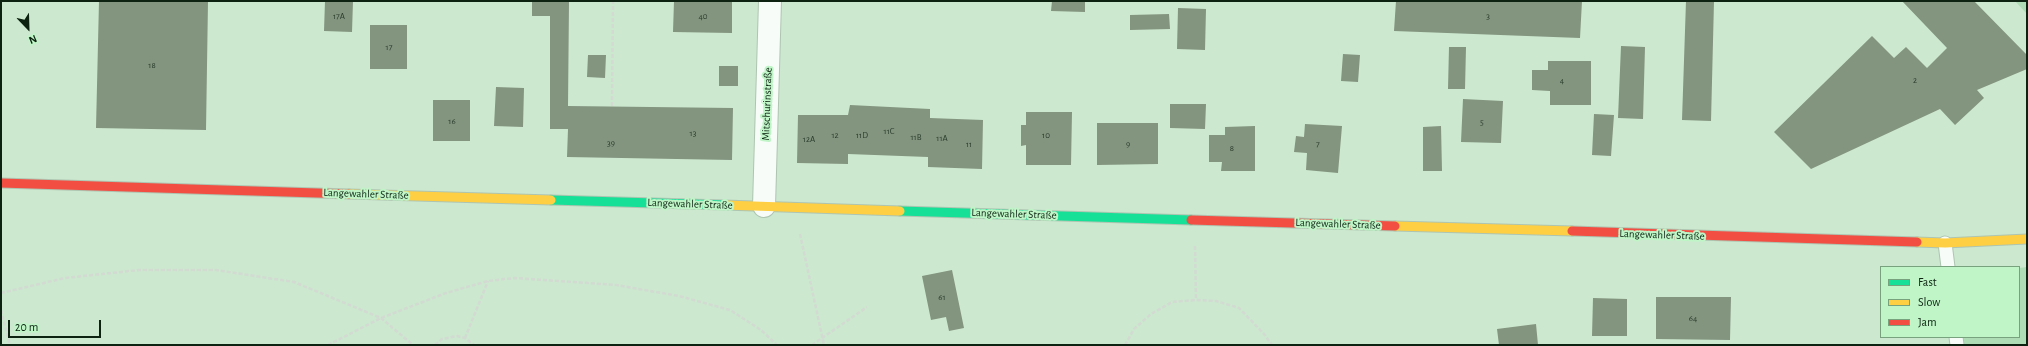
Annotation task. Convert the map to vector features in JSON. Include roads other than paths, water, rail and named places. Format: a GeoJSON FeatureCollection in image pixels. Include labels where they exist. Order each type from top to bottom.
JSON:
{"type":"FeatureCollection","features":[{"type":"Feature","properties":{"kind":"street","name":"Mitschurinstraße"},"geometry":{"type":"LineString","coordinates":[[764,206],[770,1]]}},
{"type":"Feature","properties":{"kind":"street","name":"Langewahler Straße"},"geometry":{"type":"LineString","coordinates":[[1,183],[1945,244],[2027,239]]}},
{"type":"Feature","properties":{"kind":"lane"},"geometry":{"type":"LineString","coordinates":[[1945,244],[1948,266]]}}]}
